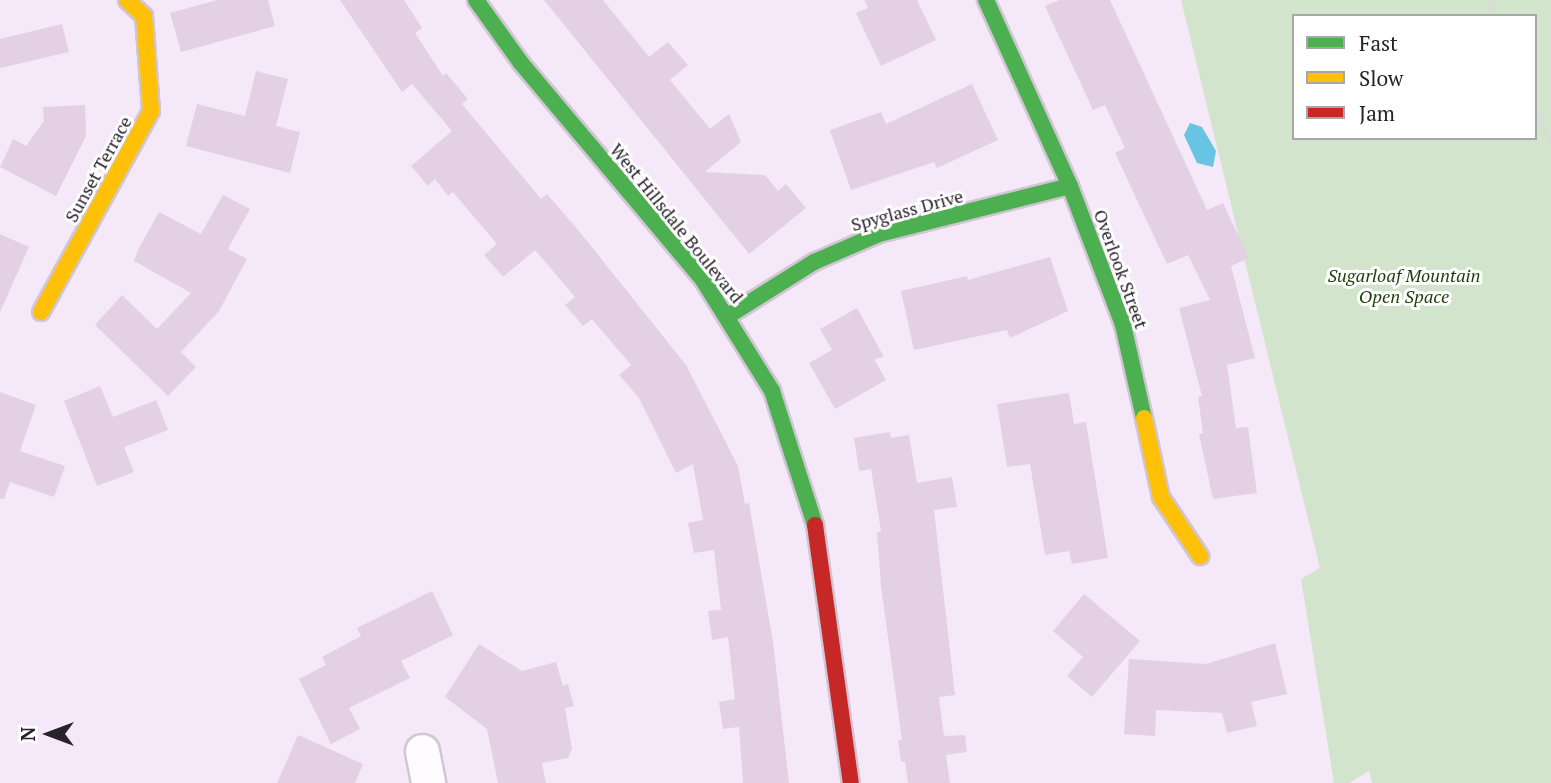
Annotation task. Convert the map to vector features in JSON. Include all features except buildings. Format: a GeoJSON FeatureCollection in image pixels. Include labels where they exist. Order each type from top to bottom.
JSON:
{"type":"FeatureCollection","features":[{"type":"Feature","properties":{"kind":"street","name":"Sunset Terrace"},"geometry":{"type":"LineString","coordinates":[[41,312],[151,111],[144,16],[127,0]]}},
{"type":"Feature","properties":{"kind":"street","name":"West Hillsdale Boulevard"},"geometry":{"type":"LineString","coordinates":[[476,0],[521,63],[728,316],[772,391],[813,510],[851,783]]}},
{"type":"Feature","properties":{"kind":"street","name":"Overlook Street"},"geometry":{"type":"LineString","coordinates":[[986,0],[1070,186],[1123,325],[1161,497],[1199,556]]}},
{"type":"Feature","properties":{"kind":"street","name":"Spyglass Drive"},"geometry":{"type":"LineString","coordinates":[[728,316],[814,262],[879,234],[1070,186]]}},
{"type":"Feature","properties":{"kind":"street"},"geometry":{"type":"LineString","coordinates":[[422,751],[428,783]]}},
{"type":"Feature","properties":{"kind":"path"},"geometry":{"type":"LineString","coordinates":[[1537,116],[1551,142]]}},
{"type":"Feature","properties":{"kind":"green space","name":"Sugarloaf Mountain Open Space"},"geometry":{"type":"Polygon","coordinates":[[[1181,0],[1551,0],[1551,783],[1372,783],[1369,771],[1349,783],[1334,783],[1301,579],[1320,568],[1181,0]]]}},
{"type":"Feature","properties":{"kind":"water"},"geometry":{"type":"Polygon","coordinates":[[[1190,123],[1202,127],[1216,151],[1213,167],[1197,163],[1184,135],[1190,123]]]}},
{"type":"Feature","properties":{"kind":"traffic: fast"},"geometry":{"type":"LineString","coordinates":[[476,0],[521,63],[703,280],[772,391],[815,525]]}},
{"type":"Feature","properties":{"kind":"traffic: fast"},"geometry":{"type":"LineString","coordinates":[[986,0],[1070,186],[1123,325],[1144,418]]}},
{"type":"Feature","properties":{"kind":"traffic: fast"},"geometry":{"type":"LineString","coordinates":[[728,316],[814,262],[879,234],[1070,186]]}},
{"type":"Feature","properties":{"kind":"traffic: slow"},"geometry":{"type":"LineString","coordinates":[[41,312],[151,111],[144,16],[127,0]]}},
{"type":"Feature","properties":{"kind":"traffic: slow"},"geometry":{"type":"LineString","coordinates":[[1144,418],[1161,497],[1200,556]]}},
{"type":"Feature","properties":{"kind":"traffic: jam"},"geometry":{"type":"LineString","coordinates":[[815,525],[851,783]]}}]}
